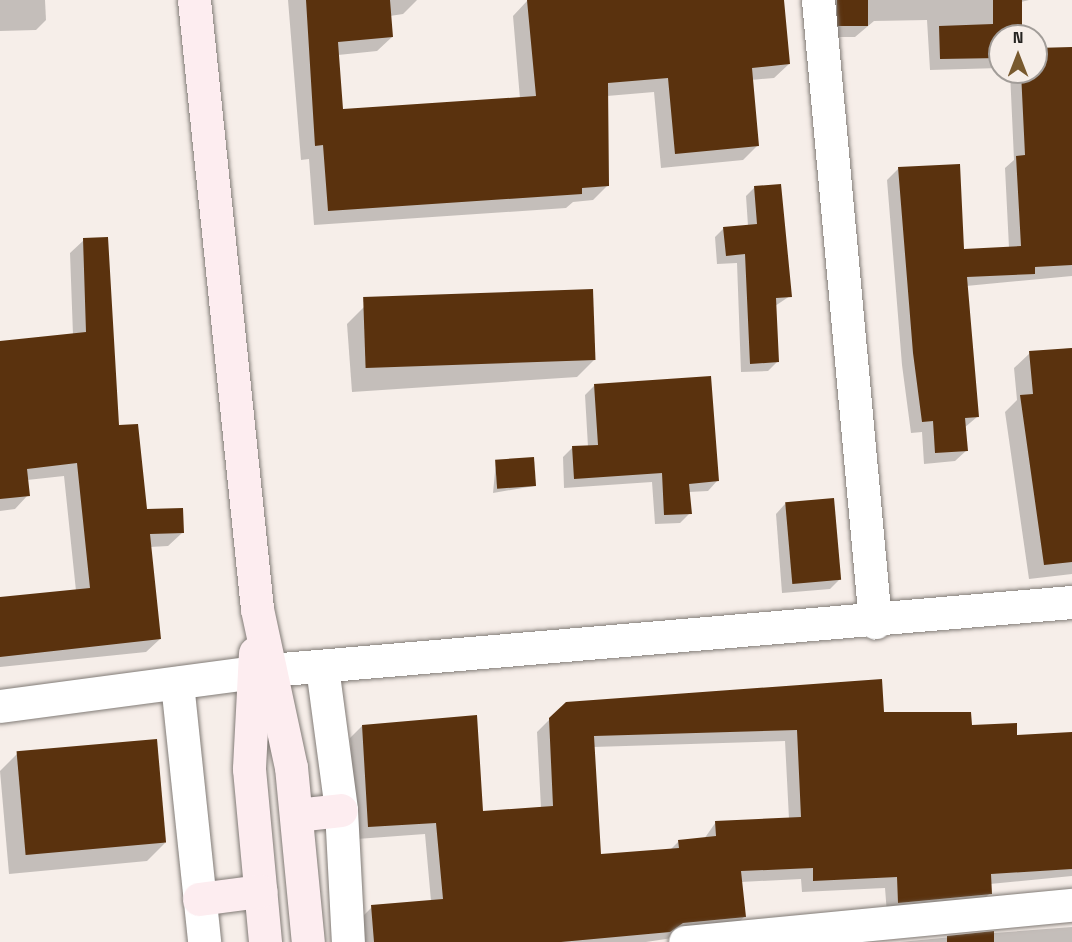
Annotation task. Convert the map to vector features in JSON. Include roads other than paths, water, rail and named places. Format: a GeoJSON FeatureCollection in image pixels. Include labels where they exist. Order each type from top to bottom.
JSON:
{"type":"FeatureCollection","features":[{"type":"Feature","properties":{"kind":"main road"},"geometry":{"type":"LineString","coordinates":[[194,0],[262,671],[296,815],[308,942]]}},
{"type":"Feature","properties":{"kind":"main road"},"geometry":{"type":"LineString","coordinates":[[262,671],[249,770],[265,942]]}},
{"type":"Feature","properties":{"kind":"main road"},"geometry":{"type":"LineString","coordinates":[[296,815],[341,810]]}},
{"type":"Feature","properties":{"kind":"main road"},"geometry":{"type":"LineString","coordinates":[[199,899],[260,891]]}},
{"type":"Feature","properties":{"kind":"street"},"geometry":{"type":"LineString","coordinates":[[818,0],[875,622]]}},
{"type":"Feature","properties":{"kind":"street"},"geometry":{"type":"LineString","coordinates":[[0,706],[262,671],[875,622],[1072,602]]}},
{"type":"Feature","properties":{"kind":"street"},"geometry":{"type":"LineString","coordinates":[[322,667],[341,810],[348,942]]}},
{"type":"Feature","properties":{"kind":"street"},"geometry":{"type":"LineString","coordinates":[[177,683],[204,942]]}},
{"type":"Feature","properties":{"kind":"street"},"geometry":{"type":"LineString","coordinates":[[685,942],[1072,905]]}}]}
